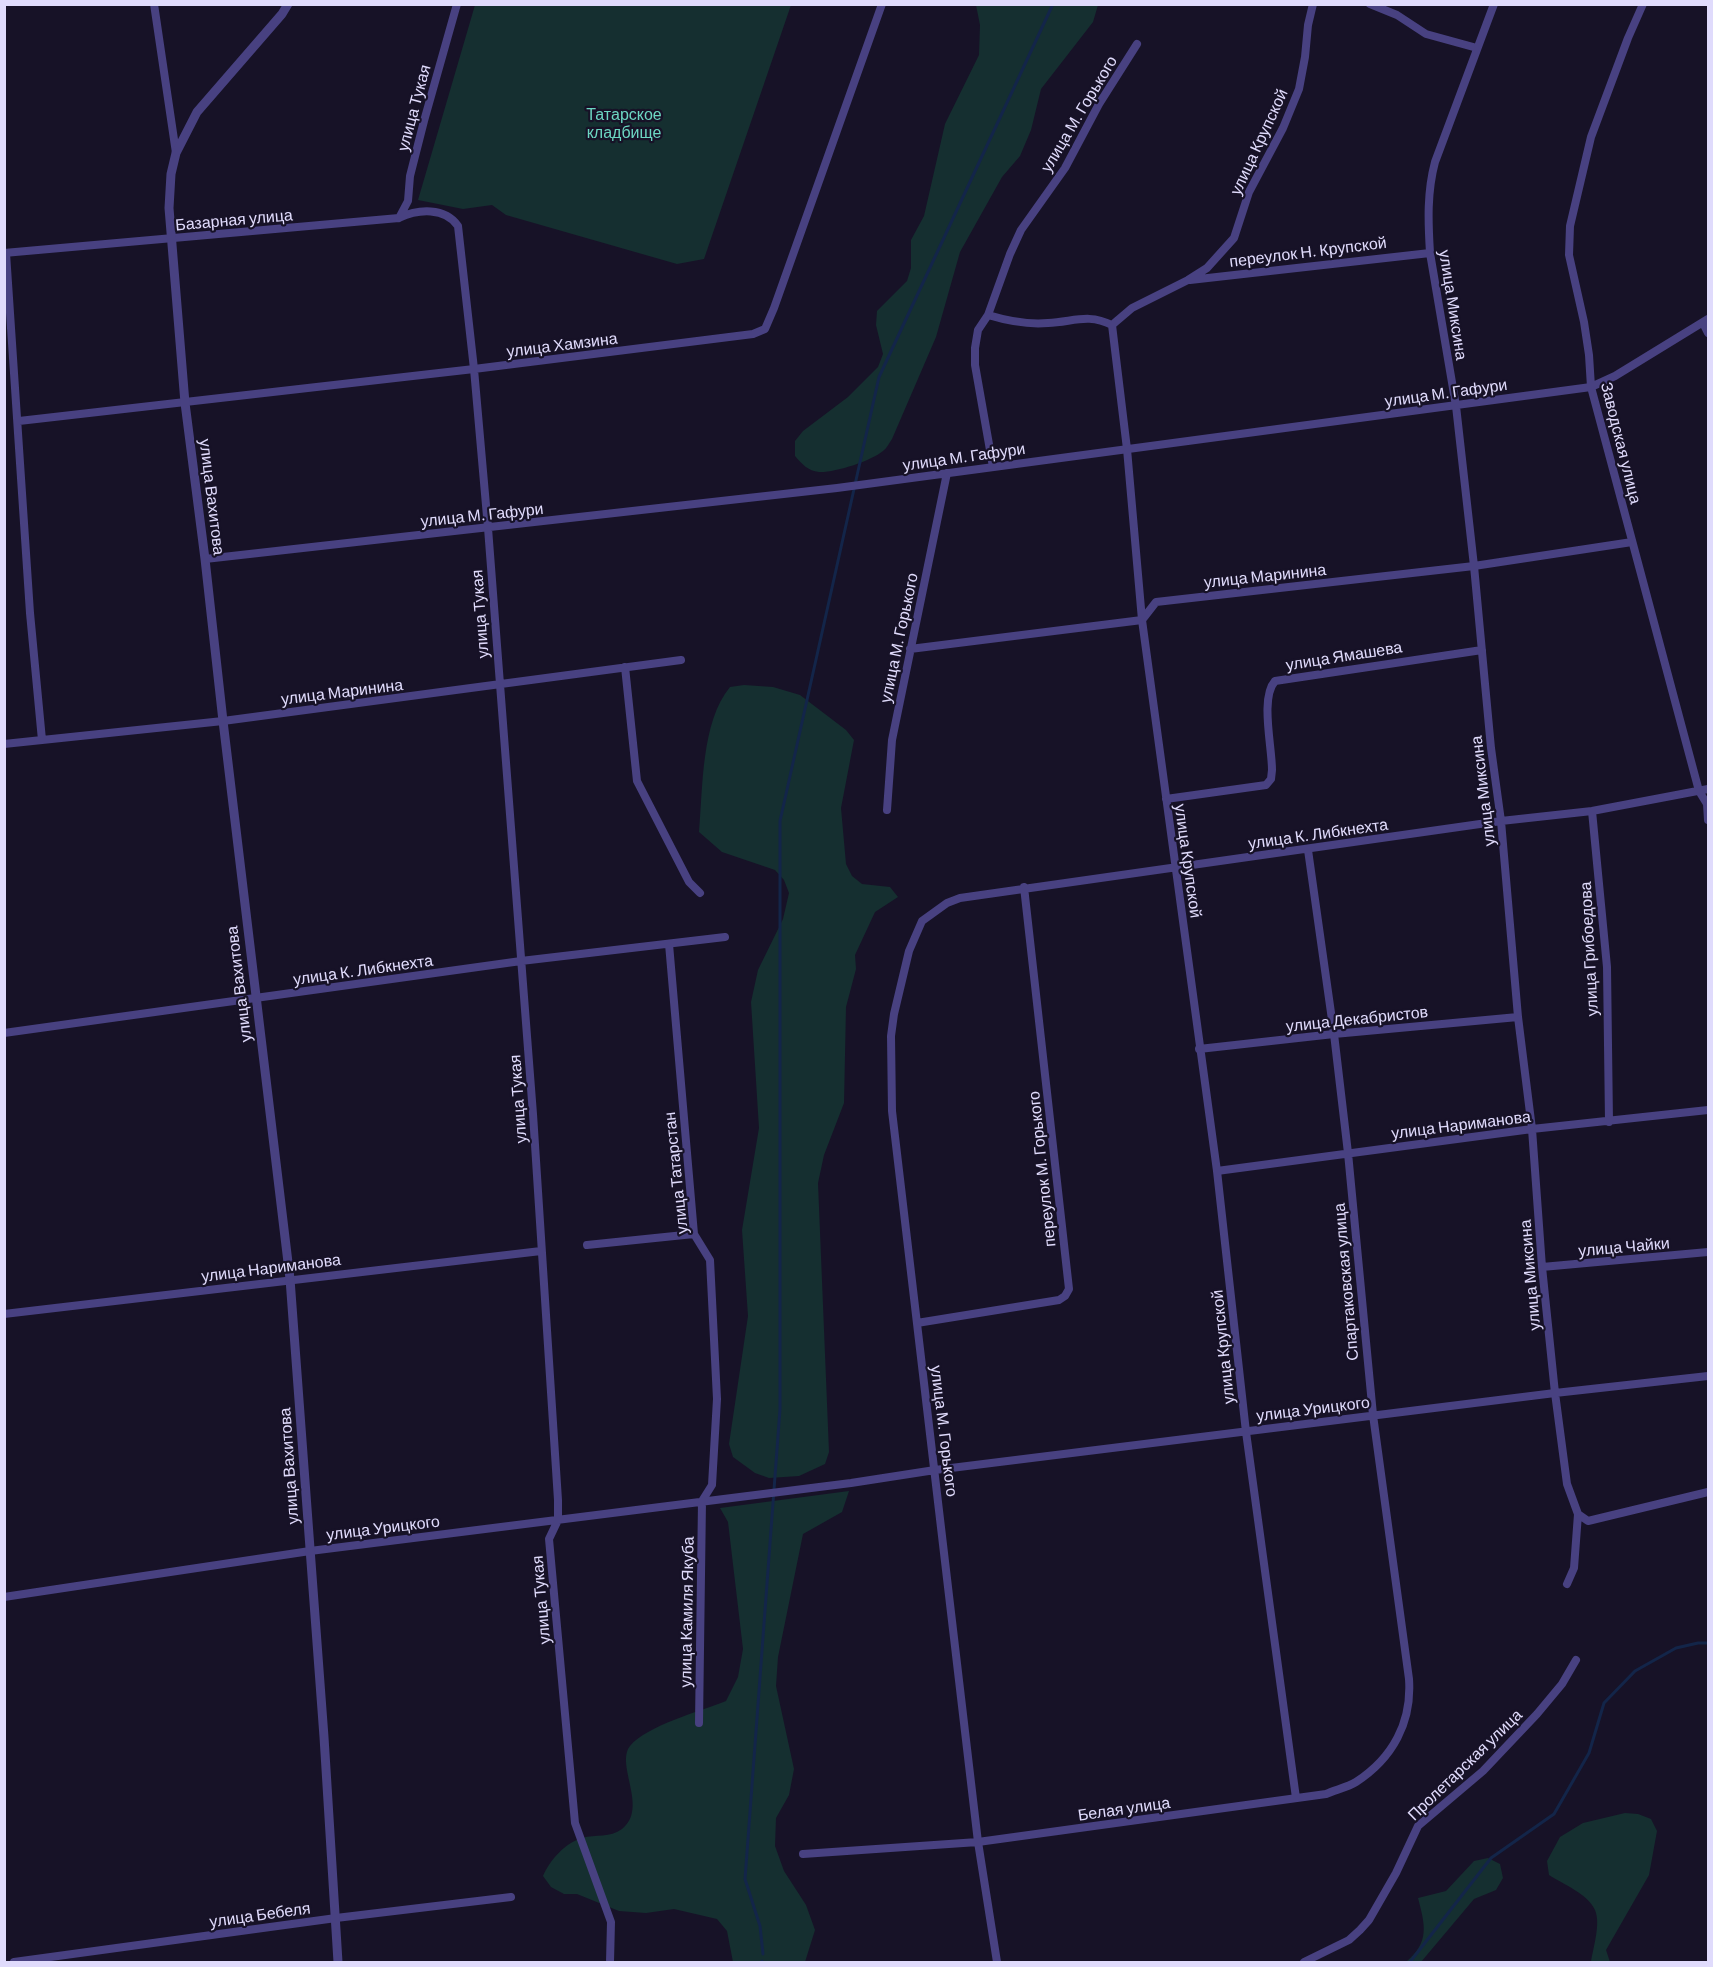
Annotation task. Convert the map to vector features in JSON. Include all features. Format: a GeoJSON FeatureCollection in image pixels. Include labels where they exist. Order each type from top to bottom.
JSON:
{"type":"FeatureCollection","features":[{"type":"Feature","properties":{"kind":"street","name":"улица Вахитова"},"geometry":{"type":"LineString","coordinates":[[154,4],[176,153],[171,174],[170,239],[185,403],[206,559],[223,721],[290,1279],[338,1962]]}},
{"type":"Feature","properties":{"kind":"street"},"geometry":{"type":"LineString","coordinates":[[176,153],[197,112],[282,14],[288,4]]}},
{"type":"Feature","properties":{"kind":"street","name":"улица Тукая"},"geometry":{"type":"LineString","coordinates":[[399,218],[408,201],[410,176],[457,4]]}},
{"type":"Feature","properties":{"kind":"street","name":"улица Хамзина"},"geometry":{"type":"LineString","coordinates":[[19,421],[474,369],[753,334],[765,329],[882,4]]}},
{"type":"Feature","properties":{"kind":"street","name":"улица Крупской"},"geometry":{"type":"LineString","coordinates":[[1296,1798],[1246,1432],[1217,1171],[1142,620],[1127,449],[1112,325],[1132,308],[1207,268],[1234,238],[1249,192],[1283,128],[1299,89],[1313,4]]}},
{"type":"Feature","properties":{"kind":"street"},"geometry":{"type":"LineString","coordinates":[[1370,4],[1396,15],[1426,34],[1477,48]]}},
{"type":"Feature","properties":{"kind":"street","name":"улица Миксина"},"geometry":{"type":"LineString","coordinates":[[1494,4],[1435,162],[1428,203],[1430,253],[1456,406],[1474,566],[1491,748],[1501,821],[1518,1017],[1532,1129],[1542,1268],[1555,1393],[1567,1484],[1578,1514],[1574,1568],[1567,1584]]}},
{"type":"Feature","properties":{"kind":"street","name":"Заводская улица"},"geometry":{"type":"LineString","coordinates":[[1643,4],[1591,137],[1570,226],[1569,255],[1584,322],[1591,387],[1699,791],[1707,804],[1708,820]]}},
{"type":"Feature","properties":{"kind":"street","name":"улица М. Горького"},"geometry":{"type":"LineString","coordinates":[[993,467],[975,365],[978,330],[988,315],[1021,230],[1065,168],[1099,104],[1137,44]]}},
{"type":"Feature","properties":{"kind":"street","name":"Базарная улица"},"geometry":{"type":"LineString","coordinates":[[42,740],[30,613],[19,421],[5,253],[399,218],[412,212],[444,214],[452,218],[458,226]]}},
{"type":"Feature","properties":{"kind":"street","name":"улица Тукая"},"geometry":{"type":"LineString","coordinates":[[458,226],[488,528],[498,685],[521,961],[558,1500],[558,1521],[549,1539],[575,1823],[611,1922],[610,1962]]}},
{"type":"Feature","properties":{"kind":"street","name":"переулок Н. Крупской"},"geometry":{"type":"LineString","coordinates":[[1188,280],[1430,253]]}},
{"type":"Feature","properties":{"kind":"street"},"geometry":{"type":"LineString","coordinates":[[988,315],[1005,320],[1032,323],[1067,321],[1086,317],[1100,319],[1112,325]]}},
{"type":"Feature","properties":{"kind":"street"},"geometry":{"type":"LineString","coordinates":[[1706,321],[1708,333]]}},
{"type":"Feature","properties":{"kind":"street","name":"улица М. Гафури"},"geometry":{"type":"LineString","coordinates":[[206,559],[837,488],[1591,387],[1615,376],[1706,321]]}},
{"type":"Feature","properties":{"kind":"street","name":"улица М. Горького"},"geometry":{"type":"LineString","coordinates":[[887,810],[892,740],[947,473]]}},
{"type":"Feature","properties":{"kind":"street","name":"улица Маринина"},"geometry":{"type":"LineString","coordinates":[[1142,620],[1156,602],[1474,566],[1632,542]]}},
{"type":"Feature","properties":{"kind":"street"},"geometry":{"type":"LineString","coordinates":[[910,649],[1142,620]]}},
{"type":"Feature","properties":{"kind":"street","name":"улица Ямашева"},"geometry":{"type":"LineString","coordinates":[[1166,799],[1266,785],[1271,779],[1272,751],[1267,699],[1270,687],[1275,681],[1482,650]]}},
{"type":"Feature","properties":{"kind":"street","name":"улица Маринина"},"geometry":{"type":"LineString","coordinates":[[4,744],[223,721],[681,660]]}},
{"type":"Feature","properties":{"kind":"street"},"geometry":{"type":"LineString","coordinates":[[625,667],[637,781],[689,882],[700,893]]}},
{"type":"Feature","properties":{"kind":"street","name":"улица К. Либкнехта"},"geometry":{"type":"LineString","coordinates":[[934,911],[960,898],[1024,887],[1308,850],[1501,821],[1592,811],[1708,789]]}},
{"type":"Feature","properties":{"kind":"street","name":"улица Грибоедова"},"geometry":{"type":"LineString","coordinates":[[1592,811],[1607,967],[1609,1122]]}},
{"type":"Feature","properties":{"kind":"street","name":"Спартаковская улица"},"geometry":{"type":"LineString","coordinates":[[1308,850],[1348,1153],[1372,1415],[1409,1679],[1408,1712]]}},
{"type":"Feature","properties":{"kind":"street","name":"переулок М. Горького"},"geometry":{"type":"LineString","coordinates":[[916,1323],[1059,1300],[1065,1296],[1069,1288],[1024,887]]}},
{"type":"Feature","properties":{"kind":"street","name":"улица М. Горького"},"geometry":{"type":"LineString","coordinates":[[934,911],[918,927],[909,951],[894,1014],[891,1036],[892,1112],[978,1842],[997,1962]]}},
{"type":"Feature","properties":{"kind":"street","name":"улица К. Либкнехта"},"geometry":{"type":"LineString","coordinates":[[4,1033],[521,961],[725,937]]}},
{"type":"Feature","properties":{"kind":"street","name":"улица Татарстан"},"geometry":{"type":"LineString","coordinates":[[669,944],[694,1234],[710,1260],[717,1399],[712,1485],[702,1501]]}},
{"type":"Feature","properties":{"kind":"street","name":"улица Декабристов"},"geometry":{"type":"LineString","coordinates":[[1199,1049],[1518,1017]]}},
{"type":"Feature","properties":{"kind":"street","name":"улица Нариманова"},"geometry":{"type":"LineString","coordinates":[[1217,1171],[1532,1129],[1708,1110]]}},
{"type":"Feature","properties":{"kind":"street"},"geometry":{"type":"LineString","coordinates":[[587,1245],[694,1234]]}},
{"type":"Feature","properties":{"kind":"street","name":"улица Нариманова"},"geometry":{"type":"LineString","coordinates":[[4,1314],[541,1251]]}},
{"type":"Feature","properties":{"kind":"street","name":"улица Чайки"},"geometry":{"type":"LineString","coordinates":[[1542,1268],[1708,1252]]}},
{"type":"Feature","properties":{"kind":"street","name":"улица Урицкого"},"geometry":{"type":"LineString","coordinates":[[4,1597],[310,1551],[1372,1415],[1708,1376]]}},
{"type":"Feature","properties":{"kind":"street"},"geometry":{"type":"LineString","coordinates":[[1578,1514],[1588,1521],[1708,1492]]}},
{"type":"Feature","properties":{"kind":"street","name":"улица Камиля Якуба"},"geometry":{"type":"LineString","coordinates":[[699,1723],[702,1501]]}},
{"type":"Feature","properties":{"kind":"street","name":"Пролетарская улица"},"geometry":{"type":"LineString","coordinates":[[1304,1962],[1349,1940],[1360,1930],[1369,1920],[1396,1873],[1418,1826],[1483,1771],[1538,1714],[1562,1684],[1576,1660]]}},
{"type":"Feature","properties":{"kind":"street","name":"Белая улица"},"geometry":{"type":"LineString","coordinates":[[803,1854],[978,1842],[1326,1794],[1356,1782],[1389,1754],[1401,1734],[1408,1712]]}},
{"type":"Feature","properties":{"kind":"street","name":"улица Бебеля"},"geometry":{"type":"LineString","coordinates":[[14,1962],[336,1918],[511,1897]]}},
{"type":"Feature","properties":{"kind":"green space","name":"Татарское кладбище"},"geometry":{"type":"Polygon","coordinates":[[[475,5],[791,5],[704,259],[677,264],[506,215],[492,205],[463,209],[418,200],[475,5]]]}},
{"type":"Feature","properties":{"kind":"green space"},"geometry":{"type":"Polygon","coordinates":[[[976,5],[1098,5],[1093,22],[1041,89],[1031,130],[1020,156],[1002,177],[960,252],[936,337],[892,439],[883,451],[861,462],[834,471],[812,470],[795,456],[795,441],[803,431],[848,397],[878,367],[883,354],[876,325],[877,311],[907,281],[911,268],[911,240],[924,216],[945,124],[979,55],[980,25],[976,5]]]}},
{"type":"Feature","properties":{"kind":"green space"},"geometry":{"type":"Polygon","coordinates":[[[744,685],[773,687],[800,695],[846,730],[854,740],[841,808],[846,864],[852,876],[862,884],[890,887],[898,897],[875,912],[855,955],[856,969],[846,1007],[844,1103],[824,1155],[818,1183],[829,1452],[825,1464],[799,1476],[769,1478],[755,1473],[733,1457],[729,1444],[748,1316],[742,1230],[759,1128],[751,1002],[758,970],[783,919],[789,893],[784,880],[775,870],[722,852],[699,832],[705,756],[713,718],[730,687],[744,685]]]}},
{"type":"Feature","properties":{"kind":"green space"},"geometry":{"type":"Polygon","coordinates":[[[849,1491],[842,1512],[803,1534],[778,1657],[776,1686],[794,1769],[789,1795],[776,1818],[775,1846],[784,1871],[806,1905],[815,1930],[805,1962],[733,1962],[727,1931],[717,1919],[674,1909],[646,1913],[619,1911],[577,1894],[564,1894],[551,1887],[543,1876],[554,1858],[564,1848],[582,1838],[617,1832],[629,1820],[633,1810],[626,1754],[630,1746],[648,1732],[726,1701],[738,1677],[743,1649],[728,1522],[720,1508],[849,1491]]]}},
{"type":"Feature","properties":{"kind":"green space"},"geometry":{"type":"Polygon","coordinates":[[[1625,1813],[1638,1814],[1651,1819],[1657,1831],[1649,1875],[1606,1950],[1610,1962],[1591,1962],[1597,1929],[1595,1910],[1581,1894],[1549,1875],[1547,1861],[1560,1837],[1583,1823],[1625,1813]]]}},
{"type":"Feature","properties":{"kind":"green space"},"geometry":{"type":"Polygon","coordinates":[[[1488,1858],[1500,1864],[1503,1878],[1496,1890],[1474,1899],[1421,1962],[1406,1962],[1419,1947],[1424,1933],[1418,1898],[1446,1891],[1474,1861],[1488,1858]]]}},
{"type":"Feature","properties":{"kind":"waterway"},"geometry":{"type":"LineString","coordinates":[[763,1954],[760,1926],[745,1879],[780,1409],[780,821],[879,377],[1053,4]]}},
{"type":"Feature","properties":{"kind":"waterway"},"geometry":{"type":"LineString","coordinates":[[1410,1962],[1491,1858],[1554,1814],[1589,1753],[1604,1703],[1635,1671],[1676,1648],[1708,1643]]}}]}
